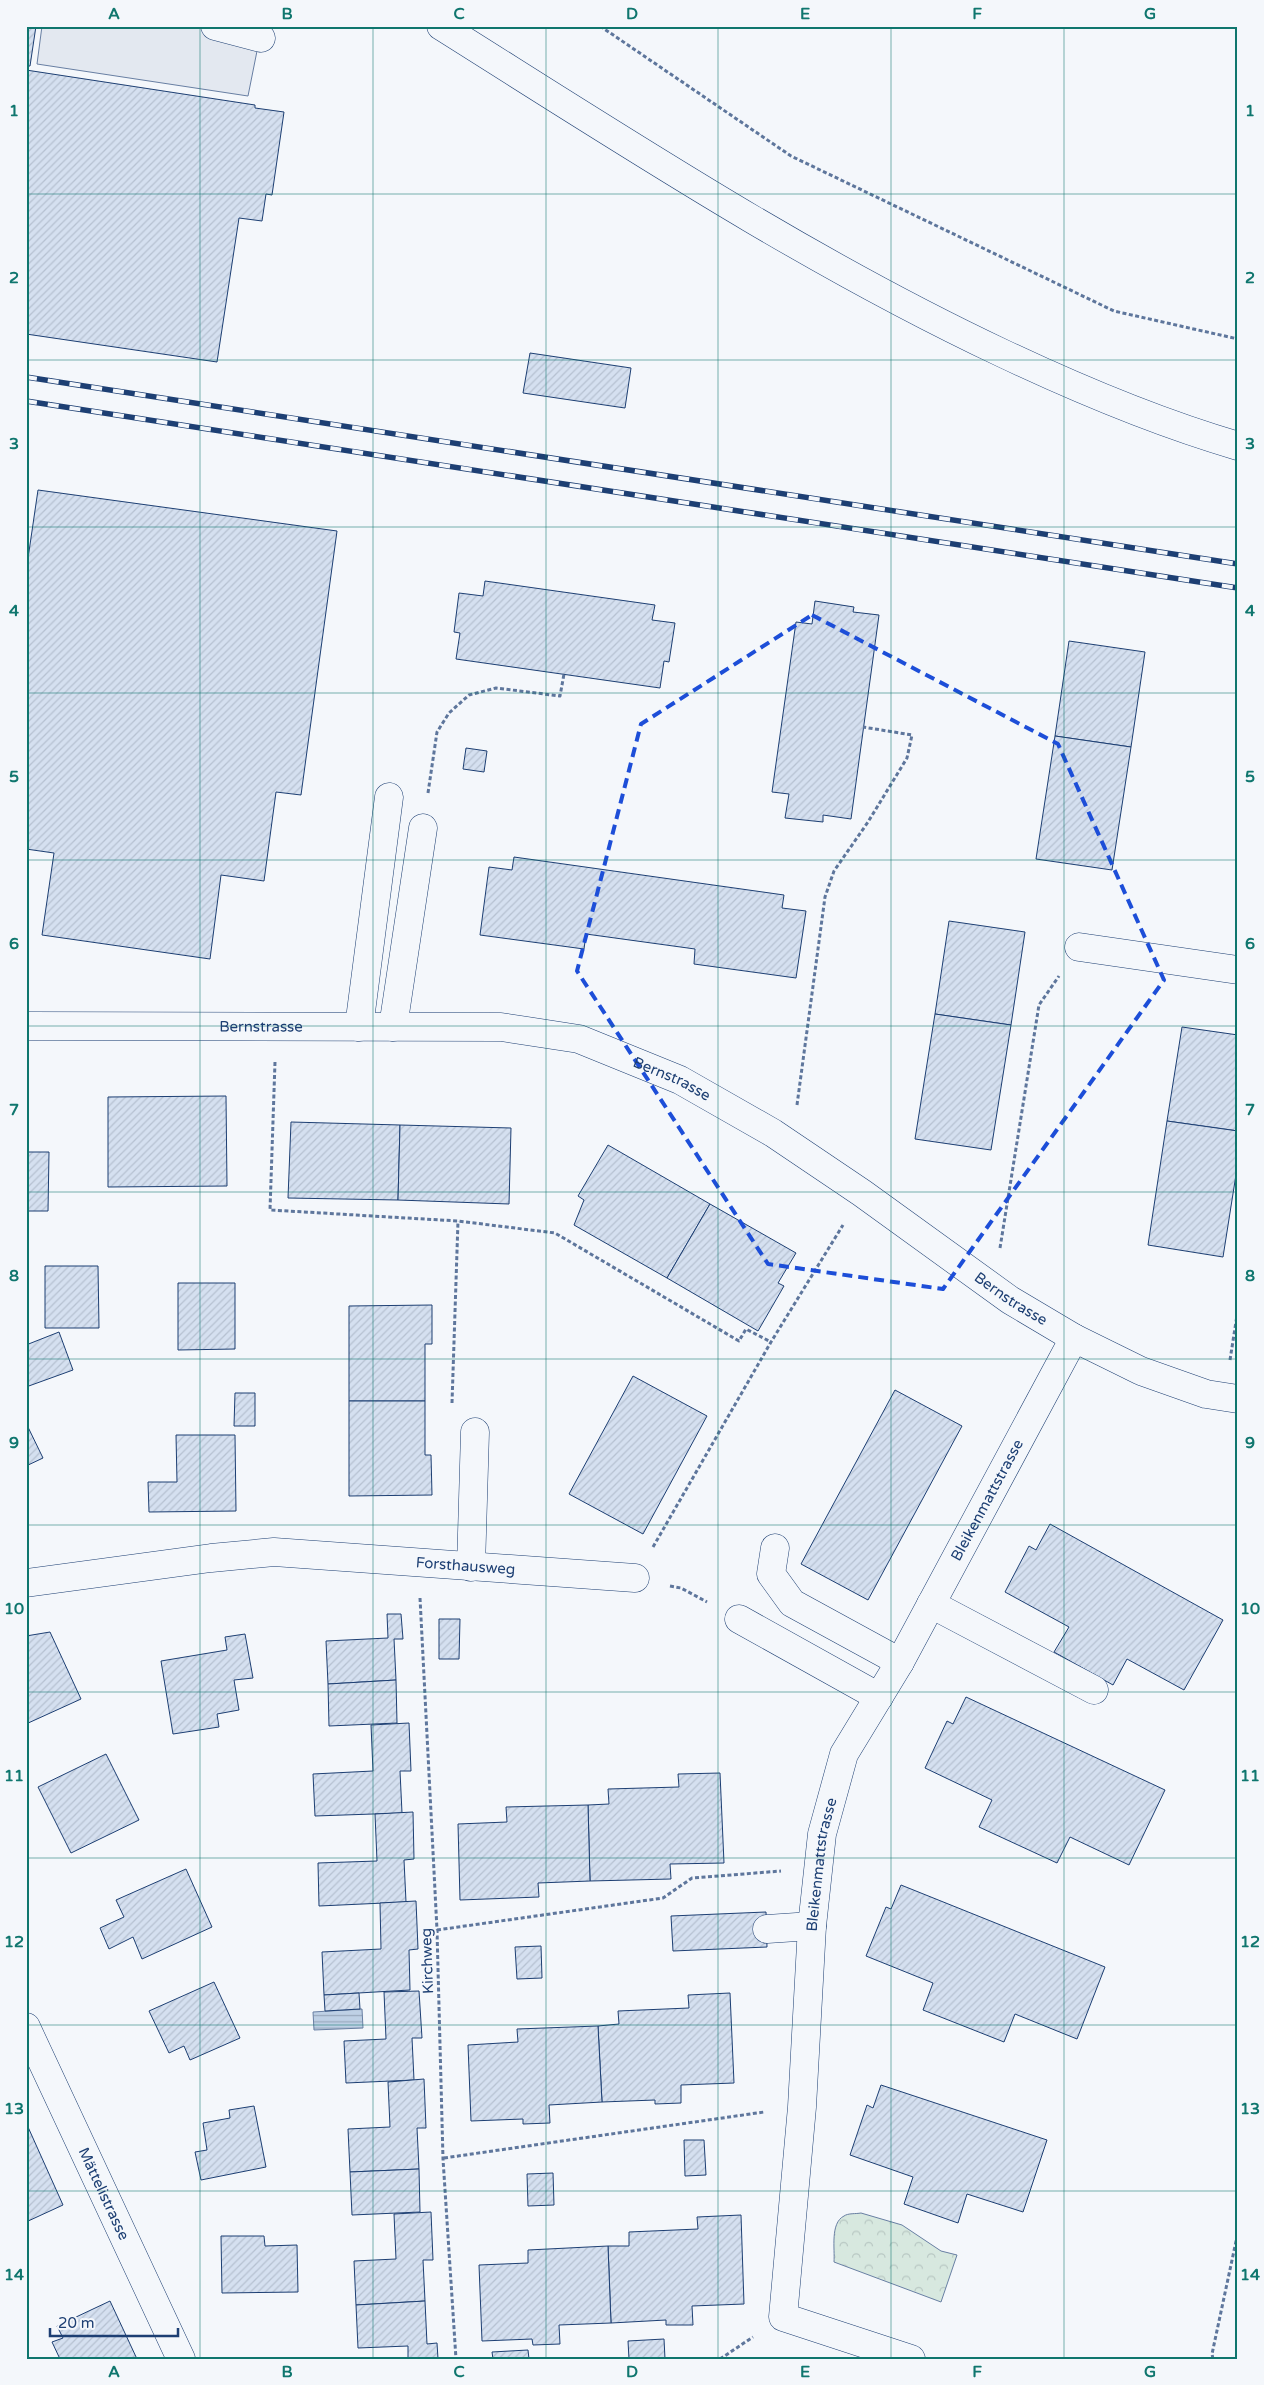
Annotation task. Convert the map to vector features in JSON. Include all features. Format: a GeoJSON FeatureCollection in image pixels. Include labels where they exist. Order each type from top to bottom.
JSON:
{"type":"FeatureCollection","features":[{"type":"Feature","properties":{"kind":"street"},"geometry":{"type":"LineString","coordinates":[[215,26],[261,38]]}},
{"type":"Feature","properties":{"kind":"street"},"geometry":{"type":"LineString","coordinates":[[440,26],[735,210],[867,285],[967,336],[1090,394],[1238,446]]}},
{"type":"Feature","properties":{"kind":"street"},"geometry":{"type":"LineString","coordinates":[[359,1026],[390,797]]}},
{"type":"Feature","properties":{"kind":"street"},"geometry":{"type":"LineString","coordinates":[[393,1027],[423,828]]}},
{"type":"Feature","properties":{"kind":"street"},"geometry":{"type":"LineString","coordinates":[[1079,947],[1238,970]]}},
{"type":"Feature","properties":{"kind":"street","name":"Bernstrasse"},"geometry":{"type":"LineString","coordinates":[[26,1026],[501,1027],[579,1039],[680,1080],[726,1104],[862,1193],[994,1288],[1074,1338],[1141,1371],[1206,1394],[1231,1398]]}},
{"type":"Feature","properties":{"kind":"street","name":"Bleikenmattstrasse"},"geometry":{"type":"LineString","coordinates":[[911,2359],[783,2317],[802,2107],[812,1926],[822,1834],[844,1754],[900,1662],[1074,1338]]}},
{"type":"Feature","properties":{"kind":"street"},"geometry":{"type":"LineString","coordinates":[[471,1567],[475,1432]]}},
{"type":"Feature","properties":{"kind":"street"},"geometry":{"type":"LineString","coordinates":[[775,1548],[770,1574],[792,1603],[900,1662]]}},
{"type":"Feature","properties":{"kind":"street","name":"Forsthausweg"},"geometry":{"type":"LineString","coordinates":[[26,1583],[211,1558],[274,1552],[635,1578]]}},
{"type":"Feature","properties":{"kind":"street"},"geometry":{"type":"LineString","coordinates":[[931,1604],[1094,1690]]}},
{"type":"Feature","properties":{"kind":"street"},"geometry":{"type":"LineString","coordinates":[[738,1619],[879,1697]]}},
{"type":"Feature","properties":{"kind":"street"},"geometry":{"type":"LineString","coordinates":[[767,1929],[812,1926]]}},
{"type":"Feature","properties":{"kind":"street","name":"Mättelistrasse"},"geometry":{"type":"LineString","coordinates":[[26,2028],[181,2359]]}},
{"type":"Feature","properties":{"kind":"path"},"geometry":{"type":"LineString","coordinates":[[600,26],[791,156],[1114,311],[1238,339]]}},
{"type":"Feature","properties":{"kind":"path"},"geometry":{"type":"LineString","coordinates":[[423,828],[437,732],[449,713],[469,695],[496,688],[560,696],[564,674]]}},
{"type":"Feature","properties":{"kind":"path"},"geometry":{"type":"LineString","coordinates":[[791,1145],[825,897],[834,871],[868,822],[907,758],[912,735],[863,727]]}},
{"type":"Feature","properties":{"kind":"path"},"geometry":{"type":"LineString","coordinates":[[994,1288],[1039,1005],[1079,947]]}},
{"type":"Feature","properties":{"kind":"path"},"geometry":{"type":"LineString","coordinates":[[276,1028],[270,1210],[458,1221],[555,1233],[739,1341],[746,1329],[771,1342]]}},
{"type":"Feature","properties":{"kind":"path"},"geometry":{"type":"LineString","coordinates":[[738,1619],[681,1588],[635,1578],[771,1342],[862,1193]]}},
{"type":"Feature","properties":{"kind":"path"},"geometry":{"type":"LineString","coordinates":[[452,1410],[458,1221]]}},
{"type":"Feature","properties":{"kind":"path"},"geometry":{"type":"LineString","coordinates":[[1231,1398],[1238,1309]]}},
{"type":"Feature","properties":{"kind":"path","name":"Kirchweg"},"geometry":{"type":"LineString","coordinates":[[418,1562],[437,1930],[444,2158],[456,2359]]}},
{"type":"Feature","properties":{"kind":"path"},"geometry":{"type":"LineString","coordinates":[[437,1930],[663,1898],[692,1878],[819,1868]]}},
{"type":"Feature","properties":{"kind":"path"},"geometry":{"type":"LineString","coordinates":[[444,2158],[802,2107]]}},
{"type":"Feature","properties":{"kind":"path"},"geometry":{"type":"LineString","coordinates":[[1213,2359],[1212,2354],[1238,2232]]}},
{"type":"Feature","properties":{"kind":"highlighted area"},"geometry":{"type":"Polygon","coordinates":[[[812,615],[1058,744],[1164,980],[943,1289],[768,1264],[577,971],[641,724],[812,615]]]}},
{"type":"Feature","properties":{"kind":"green space"},"geometry":{"type":"Polygon","coordinates":[[[861,2213],[902,2225],[941,2251],[957,2255],[941,2302],[834,2262],[834,2237],[837,2224],[846,2215],[861,2213]]]}},
{"type":"Feature","properties":{"kind":"shaded area"},"geometry":{"type":"Polygon","coordinates":[[[42,26],[262,26],[248,96],[37,64],[42,26]]]}},
{"type":"Feature","properties":{"kind":"water"},"geometry":{"type":"Polygon","coordinates":[[[362,2009],[363,2028],[314,2030],[313,2012],[362,2009]]]}},
{"type":"Feature","properties":{"kind":"building"},"geometry":{"type":"Polygon","coordinates":[[[26,26],[36,26],[30,66],[26,66],[26,26]]]}},
{"type":"Feature","properties":{"kind":"building"},"geometry":{"type":"Polygon","coordinates":[[[26,70],[255,105],[255,108],[284,112],[272,195],[266,194],[262,221],[239,218],[217,362],[26,334],[26,70]]]}},
{"type":"Feature","properties":{"kind":"building"},"geometry":{"type":"Polygon","coordinates":[[[530,353],[631,368],[625,408],[523,393],[530,353]]]}},
{"type":"Feature","properties":{"kind":"building"},"geometry":{"type":"Polygon","coordinates":[[[38,490],[337,531],[301,795],[276,792],[264,881],[221,875],[210,959],[42,935],[54,853],[26,849],[26,572],[38,490]]]}},
{"type":"Feature","properties":{"kind":"building"},"geometry":{"type":"Polygon","coordinates":[[[485,581],[655,605],[652,620],[675,623],[669,662],[664,661],[660,688],[456,659],[460,633],[454,632],[459,593],[483,596],[485,581]]]}},
{"type":"Feature","properties":{"kind":"building"},"geometry":{"type":"Polygon","coordinates":[[[815,601],[854,607],[853,612],[879,615],[851,819],[823,815],[823,822],[785,818],[789,794],[772,792],[796,622],[812,624],[815,601]]]}},
{"type":"Feature","properties":{"kind":"building"},"geometry":{"type":"Polygon","coordinates":[[[1069,641],[1145,652],[1131,747],[1055,736],[1069,641]]]}},
{"type":"Feature","properties":{"kind":"building"},"geometry":{"type":"Polygon","coordinates":[[[1055,736],[1131,747],[1112,870],[1036,859],[1055,736]]]}},
{"type":"Feature","properties":{"kind":"building"},"geometry":{"type":"Polygon","coordinates":[[[466,748],[487,751],[484,772],[463,769],[466,748]]]}},
{"type":"Feature","properties":{"kind":"building"},"geometry":{"type":"Polygon","coordinates":[[[514,857],[784,895],[782,908],[806,911],[796,978],[694,964],[695,949],[586,934],[584,949],[480,935],[489,867],[512,870],[514,857]]]}},
{"type":"Feature","properties":{"kind":"building"},"geometry":{"type":"Polygon","coordinates":[[[949,921],[1025,932],[1011,1025],[935,1014],[949,921]]]}},
{"type":"Feature","properties":{"kind":"building"},"geometry":{"type":"Polygon","coordinates":[[[935,1014],[1011,1025],[991,1150],[915,1139],[935,1014]]]}},
{"type":"Feature","properties":{"kind":"building"},"geometry":{"type":"Polygon","coordinates":[[[1182,1027],[1238,1035],[1238,1131],[1167,1121],[1182,1027]]]}},
{"type":"Feature","properties":{"kind":"building"},"geometry":{"type":"Polygon","coordinates":[[[226,1096],[227,1186],[108,1187],[108,1097],[226,1096]]]}},
{"type":"Feature","properties":{"kind":"building"},"geometry":{"type":"Polygon","coordinates":[[[1167,1121],[1238,1131],[1238,1162],[1223,1257],[1148,1245],[1167,1121]]]}},
{"type":"Feature","properties":{"kind":"building"},"geometry":{"type":"Polygon","coordinates":[[[291,1122],[400,1125],[398,1200],[288,1198],[291,1122]]]}},
{"type":"Feature","properties":{"kind":"building"},"geometry":{"type":"Polygon","coordinates":[[[400,1125],[511,1128],[509,1204],[398,1200],[400,1125]]]}},
{"type":"Feature","properties":{"kind":"building"},"geometry":{"type":"Polygon","coordinates":[[[608,1145],[710,1204],[667,1278],[574,1225],[584,1200],[578,1196],[608,1145]]]}},
{"type":"Feature","properties":{"kind":"building"},"geometry":{"type":"Polygon","coordinates":[[[26,1152],[49,1152],[48,1211],[26,1211],[26,1152]]]}},
{"type":"Feature","properties":{"kind":"building"},"geometry":{"type":"Polygon","coordinates":[[[710,1204],[796,1253],[778,1283],[784,1286],[758,1331],[667,1278],[710,1204]]]}},
{"type":"Feature","properties":{"kind":"building"},"geometry":{"type":"Polygon","coordinates":[[[45,1266],[98,1266],[99,1328],[45,1328],[45,1266]]]}},
{"type":"Feature","properties":{"kind":"building"},"geometry":{"type":"Polygon","coordinates":[[[178,1283],[235,1283],[235,1349],[178,1350],[178,1283]]]}},
{"type":"Feature","properties":{"kind":"building"},"geometry":{"type":"Polygon","coordinates":[[[432,1305],[432,1344],[425,1344],[425,1401],[349,1401],[349,1306],[432,1305]]]}},
{"type":"Feature","properties":{"kind":"building"},"geometry":{"type":"Polygon","coordinates":[[[59,1332],[73,1370],[26,1387],[26,1345],[59,1332]]]}},
{"type":"Feature","properties":{"kind":"building"},"geometry":{"type":"Polygon","coordinates":[[[633,1376],[707,1416],[643,1534],[569,1494],[633,1376]]]}},
{"type":"Feature","properties":{"kind":"building"},"geometry":{"type":"Polygon","coordinates":[[[895,1390],[962,1426],[868,1600],[801,1564],[895,1390]]]}},
{"type":"Feature","properties":{"kind":"building"},"geometry":{"type":"Polygon","coordinates":[[[235,1393],[255,1393],[255,1426],[234,1426],[235,1393]]]}},
{"type":"Feature","properties":{"kind":"building"},"geometry":{"type":"Polygon","coordinates":[[[349,1401],[425,1401],[425,1455],[431,1455],[432,1495],[349,1496],[349,1401]]]}},
{"type":"Feature","properties":{"kind":"building"},"geometry":{"type":"Polygon","coordinates":[[[26,1423],[43,1458],[26,1466],[26,1423]]]}},
{"type":"Feature","properties":{"kind":"building"},"geometry":{"type":"Polygon","coordinates":[[[176,1435],[235,1435],[236,1511],[149,1512],[148,1482],[177,1482],[176,1435]]]}},
{"type":"Feature","properties":{"kind":"building"},"geometry":{"type":"Polygon","coordinates":[[[1050,1524],[1223,1620],[1184,1690],[1127,1659],[1113,1685],[1054,1652],[1069,1627],[1005,1592],[1029,1546],[1036,1550],[1050,1524]]]}},
{"type":"Feature","properties":{"kind":"building"},"geometry":{"type":"Polygon","coordinates":[[[387,1614],[401,1614],[403,1639],[394,1639],[396,1680],[328,1684],[326,1641],[388,1638],[387,1614]]]}},
{"type":"Feature","properties":{"kind":"building"},"geometry":{"type":"Polygon","coordinates":[[[439,1619],[460,1619],[459,1659],[439,1659],[439,1619]]]}},
{"type":"Feature","properties":{"kind":"building"},"geometry":{"type":"Polygon","coordinates":[[[50,1632],[81,1699],[26,1724],[26,1636],[50,1632]]]}},
{"type":"Feature","properties":{"kind":"building"},"geometry":{"type":"Polygon","coordinates":[[[245,1634],[253,1678],[234,1680],[239,1710],[217,1714],[219,1727],[173,1734],[161,1661],[227,1650],[225,1637],[245,1634]]]}},
{"type":"Feature","properties":{"kind":"building"},"geometry":{"type":"Polygon","coordinates":[[[396,1680],[397,1723],[329,1726],[328,1684],[396,1680]]]}},
{"type":"Feature","properties":{"kind":"building"},"geometry":{"type":"Polygon","coordinates":[[[966,1697],[1165,1790],[1129,1865],[1070,1837],[1057,1863],[979,1827],[992,1800],[925,1768],[947,1721],[953,1724],[966,1697]]]}},
{"type":"Feature","properties":{"kind":"building"},"geometry":{"type":"Polygon","coordinates":[[[409,1723],[411,1771],[400,1771],[402,1813],[315,1816],[313,1774],[373,1771],[371,1725],[409,1723]]]}},
{"type":"Feature","properties":{"kind":"building"},"geometry":{"type":"Polygon","coordinates":[[[106,1754],[139,1820],[71,1853],[38,1787],[106,1754]]]}},
{"type":"Feature","properties":{"kind":"building"},"geometry":{"type":"Polygon","coordinates":[[[720,1773],[724,1863],[670,1864],[671,1879],[590,1881],[588,1805],[609,1804],[608,1789],[679,1787],[678,1774],[720,1773]]]}},
{"type":"Feature","properties":{"kind":"building"},"geometry":{"type":"Polygon","coordinates":[[[588,1805],[590,1881],[538,1883],[539,1897],[460,1900],[458,1824],[507,1822],[506,1807],[588,1805]]]}},
{"type":"Feature","properties":{"kind":"building"},"geometry":{"type":"Polygon","coordinates":[[[413,1812],[414,1859],[404,1860],[406,1902],[319,1906],[318,1863],[377,1861],[375,1814],[413,1812]]]}},
{"type":"Feature","properties":{"kind":"building"},"geometry":{"type":"Polygon","coordinates":[[[186,1869],[212,1927],[142,1959],[133,1937],[109,1949],[100,1928],[124,1917],[116,1900],[186,1869]]]}},
{"type":"Feature","properties":{"kind":"building"},"geometry":{"type":"Polygon","coordinates":[[[901,1885],[1105,1967],[1077,2039],[1015,2014],[1004,2042],[923,2010],[933,1983],[866,1956],[886,1907],[891,1909],[901,1885]]]}},
{"type":"Feature","properties":{"kind":"building"},"geometry":{"type":"Polygon","coordinates":[[[416,1901],[418,1949],[409,1950],[410,1990],[324,1995],[322,1952],[381,1949],[380,1903],[416,1901]]]}},
{"type":"Feature","properties":{"kind":"building"},"geometry":{"type":"Polygon","coordinates":[[[766,1912],[767,1947],[673,1951],[671,1916],[766,1912]]]}},
{"type":"Feature","properties":{"kind":"building"},"geometry":{"type":"Polygon","coordinates":[[[541,1946],[542,1978],[517,1979],[515,1947],[541,1946]]]}},
{"type":"Feature","properties":{"kind":"building"},"geometry":{"type":"Polygon","coordinates":[[[214,1982],[240,2038],[190,2060],[184,2046],[169,2053],[149,2011],[214,1982]]]}},
{"type":"Feature","properties":{"kind":"building"},"geometry":{"type":"Polygon","coordinates":[[[419,1991],[422,2038],[412,2038],[414,2080],[346,2083],[344,2041],[386,2039],[384,1992],[419,1991]]]}},
{"type":"Feature","properties":{"kind":"building"},"geometry":{"type":"Polygon","coordinates":[[[359,1993],[360,2009],[325,2011],[324,1995],[359,1993]]]}},
{"type":"Feature","properties":{"kind":"building"},"geometry":{"type":"Polygon","coordinates":[[[730,1993],[734,2083],[681,2085],[681,2103],[655,2104],[655,2100],[602,2102],[598,2026],[619,2024],[618,2011],[689,2008],[688,1995],[730,1993]]]}},
{"type":"Feature","properties":{"kind":"building"},"geometry":{"type":"Polygon","coordinates":[[[598,2026],[602,2102],[549,2105],[550,2123],[523,2124],[523,2119],[471,2121],[468,2045],[518,2042],[517,2029],[598,2026]]]}},
{"type":"Feature","properties":{"kind":"building"},"geometry":{"type":"Polygon","coordinates":[[[424,2079],[426,2128],[417,2128],[419,2169],[350,2172],[348,2129],[390,2127],[388,2082],[424,2079]]]}},
{"type":"Feature","properties":{"kind":"building"},"geometry":{"type":"Polygon","coordinates":[[[881,2085],[1047,2140],[1023,2212],[967,2194],[958,2223],[904,2204],[913,2177],[850,2155],[867,2105],[873,2108],[881,2085]]]}},
{"type":"Feature","properties":{"kind":"building"},"geometry":{"type":"Polygon","coordinates":[[[254,2106],[266,2167],[201,2180],[195,2152],[207,2150],[203,2123],[230,2118],[229,2110],[254,2106]]]}},
{"type":"Feature","properties":{"kind":"building"},"geometry":{"type":"Polygon","coordinates":[[[28,2127],[63,2205],[26,2222],[26,2128],[28,2127]]]}},
{"type":"Feature","properties":{"kind":"building"},"geometry":{"type":"Polygon","coordinates":[[[684,2140],[704,2140],[706,2175],[685,2176],[684,2140]]]}},
{"type":"Feature","properties":{"kind":"building"},"geometry":{"type":"Polygon","coordinates":[[[419,2169],[420,2212],[352,2215],[350,2172],[419,2169]]]}},
{"type":"Feature","properties":{"kind":"building"},"geometry":{"type":"Polygon","coordinates":[[[553,2173],[554,2205],[528,2206],[527,2174],[553,2173]]]}},
{"type":"Feature","properties":{"kind":"building"},"geometry":{"type":"Polygon","coordinates":[[[431,2212],[433,2260],[423,2260],[425,2301],[356,2305],[354,2261],[396,2259],[394,2214],[431,2212]]]}},
{"type":"Feature","properties":{"kind":"building"},"geometry":{"type":"Polygon","coordinates":[[[741,2215],[744,2304],[692,2306],[693,2325],[666,2325],[666,2320],[611,2323],[608,2246],[629,2246],[629,2232],[698,2229],[697,2217],[741,2215]]]}},
{"type":"Feature","properties":{"kind":"building"},"geometry":{"type":"Polygon","coordinates":[[[221,2236],[264,2236],[265,2246],[297,2245],[298,2292],[222,2293],[221,2236]]]}},
{"type":"Feature","properties":{"kind":"building"},"geometry":{"type":"Polygon","coordinates":[[[608,2246],[611,2323],[559,2325],[560,2344],[533,2345],[532,2339],[482,2341],[479,2265],[528,2263],[528,2250],[608,2246]]]}},
{"type":"Feature","properties":{"kind":"building"},"geometry":{"type":"Polygon","coordinates":[[[110,2301],[137,2359],[60,2359],[52,2342],[63,2338],[57,2326],[110,2301]]]}},
{"type":"Feature","properties":{"kind":"building"},"geometry":{"type":"Polygon","coordinates":[[[425,2301],[427,2344],[437,2343],[438,2359],[408,2359],[408,2346],[358,2348],[356,2305],[425,2301]]]}},
{"type":"Feature","properties":{"kind":"building"},"geometry":{"type":"Polygon","coordinates":[[[664,2339],[665,2359],[629,2359],[628,2341],[664,2339]]]}},
{"type":"Feature","properties":{"kind":"building"},"geometry":{"type":"Polygon","coordinates":[[[528,2350],[529,2359],[493,2359],[492,2352],[528,2350]]]}},
{"type":"Feature","properties":{"kind":"railway"},"geometry":{"type":"LineString","coordinates":[[26,377],[1238,564]]}},
{"type":"Feature","properties":{"kind":"railway"},"geometry":{"type":"LineString","coordinates":[[26,401],[1238,588]]}}]}
